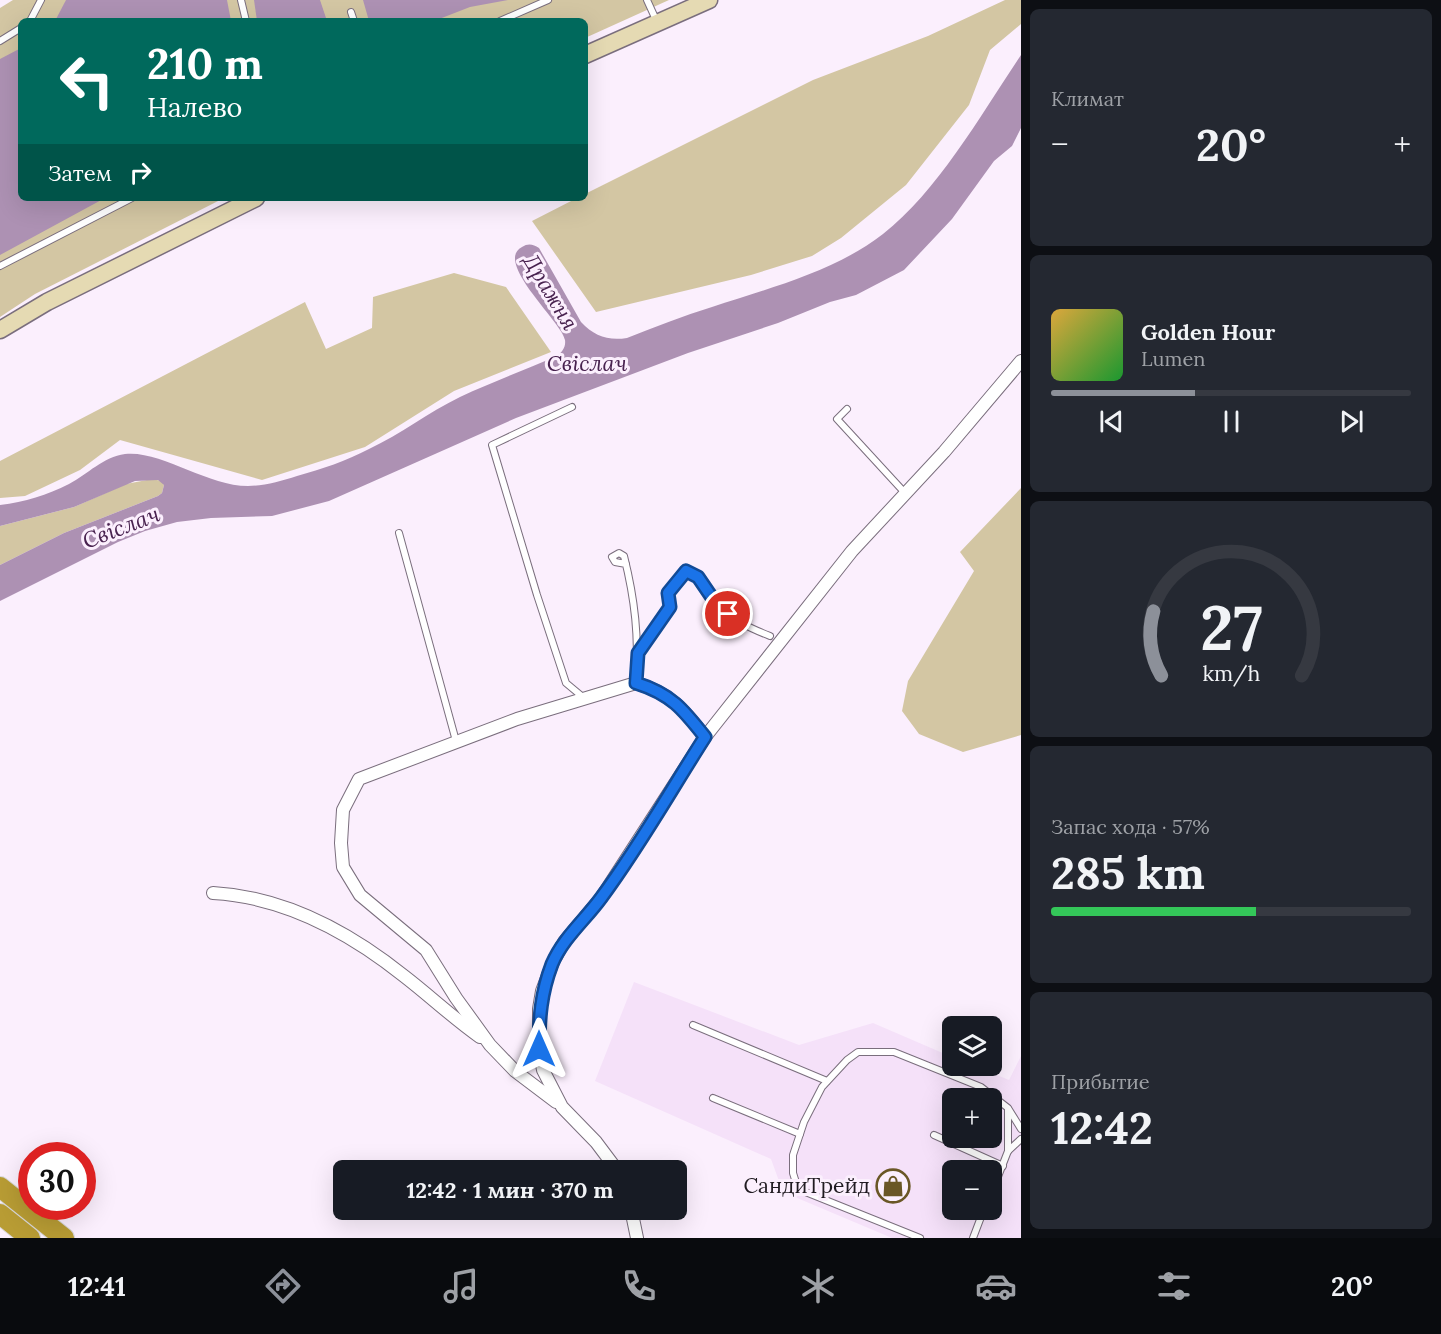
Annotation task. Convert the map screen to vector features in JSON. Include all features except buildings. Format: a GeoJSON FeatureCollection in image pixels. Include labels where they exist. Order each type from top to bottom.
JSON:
{"type":"FeatureCollection","features":[{"type":"Feature","properties":{"kind":"highway"},"geometry":{"type":"LineString","coordinates":[[0,1187],[64,1238]]}},
{"type":"Feature","properties":{"kind":"highway"},"geometry":{"type":"LineString","coordinates":[[0,1215],[30,1238]]}},
{"type":"Feature","properties":{"kind":"main road"},"geometry":{"type":"LineString","coordinates":[[588,54],[709,0]]}},
{"type":"Feature","properties":{"kind":"main road"},"geometry":{"type":"LineString","coordinates":[[0,330],[47,302],[250,201]]}},
{"type":"Feature","properties":{"kind":"street"},"geometry":{"type":"LineString","coordinates":[[562,1107],[543,1070],[539,1049],[539,1009],[542,991],[553,962],[564,942],[612,881],[705,737],[852,551],[944,452],[1021,361]]}},
{"type":"Feature","properties":{"kind":"street"},"geometry":{"type":"LineString","coordinates":[[610,1160],[596,1142],[562,1107],[515,1071],[490,1045],[456,998],[426,950],[360,895],[343,867],[341,843],[343,810],[359,779],[517,719],[636,683],[669,697],[686,713],[705,737]]}},
{"type":"Feature","properties":{"kind":"street"},"geometry":{"type":"LineString","coordinates":[[213,893],[267,902],[338,930],[405,976],[449,1015],[490,1045]]}},
{"type":"Feature","properties":{"kind":"street"},"geometry":{"type":"LineString","coordinates":[[634,1220],[638,1238]]}},
{"type":"Feature","properties":{"kind":"lane"},"geometry":{"type":"LineString","coordinates":[[32,18],[41,0]]}},
{"type":"Feature","properties":{"kind":"lane"},"geometry":{"type":"LineString","coordinates":[[241,0],[245,18]]}},
{"type":"Feature","properties":{"kind":"lane"},"geometry":{"type":"LineString","coordinates":[[507,18],[548,0]]}},
{"type":"Feature","properties":{"kind":"lane"},"geometry":{"type":"LineString","coordinates":[[648,0],[657,22]]}},
{"type":"Feature","properties":{"kind":"lane"},"geometry":{"type":"LineString","coordinates":[[351,12],[353,18]]}},
{"type":"Feature","properties":{"kind":"lane"},"geometry":{"type":"LineString","coordinates":[[0,41],[18,30]]}},
{"type":"Feature","properties":{"kind":"lane"},"geometry":{"type":"LineString","coordinates":[[0,266],[126,201]]}},
{"type":"Feature","properties":{"kind":"lane"},"geometry":{"type":"LineString","coordinates":[[572,407],[492,445],[566,683],[584,699]]}},
{"type":"Feature","properties":{"kind":"lane"},"geometry":{"type":"LineString","coordinates":[[847,409],[837,419],[905,494]]}},
{"type":"Feature","properties":{"kind":"lane"},"geometry":{"type":"LineString","coordinates":[[399,533],[457,742]]}},
{"type":"Feature","properties":{"kind":"lane"},"geometry":{"type":"LineString","coordinates":[[626,564],[635,606],[638,653],[636,683]]}},
{"type":"Feature","properties":{"kind":"lane"},"geometry":{"type":"LineString","coordinates":[[638,653],[670,607],[668,593],[686,571],[698,577],[713,599],[728,614],[745,626],[770,636]]}},
{"type":"Feature","properties":{"kind":"lane"},"geometry":{"type":"LineString","coordinates":[[693,1025],[827,1081]]}},
{"type":"Feature","properties":{"kind":"lane"},"geometry":{"type":"LineString","coordinates":[[920,1238],[798,1189],[793,1173],[793,1155],[804,1122],[827,1081],[858,1052],[894,1052],[981,1087],[1008,1108],[1021,1129]]}},
{"type":"Feature","properties":{"kind":"lane"},"geometry":{"type":"LineString","coordinates":[[713,1098],[800,1134]]}},
{"type":"Feature","properties":{"kind":"lane"},"geometry":{"type":"LineString","coordinates":[[934,1135],[1003,1166],[1008,1151],[1008,1108]]}},
{"type":"Feature","properties":{"kind":"lane"},"geometry":{"type":"LineString","coordinates":[[1008,1151],[1021,1139]]}},
{"type":"Feature","properties":{"kind":"lane"},"geometry":{"type":"LineString","coordinates":[[974,1238],[978,1220]]}},
{"type":"Feature","properties":{"kind":"shaded area"},"geometry":{"type":"Polygon","coordinates":[[[13,0],[669,0],[588,37],[588,18],[18,18],[18,201],[218,201],[35,294],[0,317],[0,8],[13,0]]]}},
{"type":"Feature","properties":{"kind":"shaded area"},"geometry":{"type":"Polygon","coordinates":[[[1005,0],[1021,0],[1021,24],[990,50],[969,105],[906,185],[841,238],[812,256],[751,275],[596,312],[532,221],[571,201],[588,201],[588,192],[813,80],[928,36],[1005,0]]]}},
{"type":"Feature","properties":{"kind":"shaded area"},"geometry":{"type":"Polygon","coordinates":[[[454,273],[506,287],[551,352],[454,391],[365,447],[262,480],[120,440],[80,470],[25,496],[0,498],[0,461],[305,302],[326,349],[372,328],[373,297],[454,273]]]}},
{"type":"Feature","properties":{"kind":"shaded area"},"geometry":{"type":"Polygon","coordinates":[[[152,479],[162,481],[164,485],[162,493],[158,496],[64,533],[0,565],[0,526],[74,507],[126,484],[152,479]]]}},
{"type":"Feature","properties":{"kind":"shaded area"},"geometry":{"type":"Polygon","coordinates":[[[1021,488],[1021,735],[963,752],[919,734],[902,711],[908,681],[974,571],[960,552],[1021,488]]]}},
{"type":"Feature","properties":{"kind":"shaded area"},"geometry":{"type":"Polygon","coordinates":[[[634,982],[799,1045],[873,1023],[942,1053],[942,1076],[999,1076],[1009,1080],[1021,1056],[1021,1238],[892,1238],[783,1192],[771,1159],[595,1081],[634,982]]]}},
{"type":"Feature","properties":{"kind":"water"},"geometry":{"type":"Polygon","coordinates":[[[66,0],[227,0],[230,18],[57,18],[66,0]]]}},
{"type":"Feature","properties":{"kind":"water"},"geometry":{"type":"Polygon","coordinates":[[[254,0],[320,0],[326,18],[257,18],[254,0]]]}},
{"type":"Feature","properties":{"kind":"water"},"geometry":{"type":"Polygon","coordinates":[[[363,0],[508,0],[470,7],[442,18],[368,18],[363,0]]]}},
{"type":"Feature","properties":{"kind":"water"},"geometry":{"type":"Polygon","coordinates":[[[18,50],[18,201],[99,201],[0,255],[0,59],[18,50]]]}},
{"type":"Feature","properties":{"kind":"water","name":"Свіслач"},"geometry":{"type":"Polygon","coordinates":[[[1021,55],[1021,128],[1012,146],[994,161],[952,219],[904,270],[856,295],[830,302],[778,323],[688,353],[516,418],[329,501],[272,516],[211,518],[177,522],[145,531],[118,542],[0,601],[0,565],[64,533],[158,496],[162,493],[164,485],[158,480],[135,481],[74,507],[0,526],[0,505],[27,500],[52,491],[69,484],[103,462],[125,454],[154,457],[232,484],[254,486],[279,481],[325,468],[352,457],[381,443],[460,397],[557,356],[565,345],[565,340],[522,279],[516,265],[515,255],[524,246],[530,244],[539,248],[581,322],[596,334],[614,339],[627,338],[690,314],[801,278],[844,259],[883,234],[922,196],[941,174],[975,126],[1021,55]]]}},
{"type":"Feature","properties":{"kind":"place","name":"СандиТрейд"},"geometry":{"type":"Point","coordinates":[893,1186]}},
{"type":"Feature","properties":{"kind":"route"},"geometry":{"type":"LineString","coordinates":[[539,1049],[539,1009],[542,991],[553,962],[564,942],[601,898],[705,737],[686,713],[669,697],[636,683],[638,653],[670,607],[668,593],[686,571],[698,577],[713,599],[728,614]]}},
{"type":"Feature","properties":{"kind":"water label","name":"Дражня"},"geometry":{"type":"Point","coordinates":[551,292]}}]}
